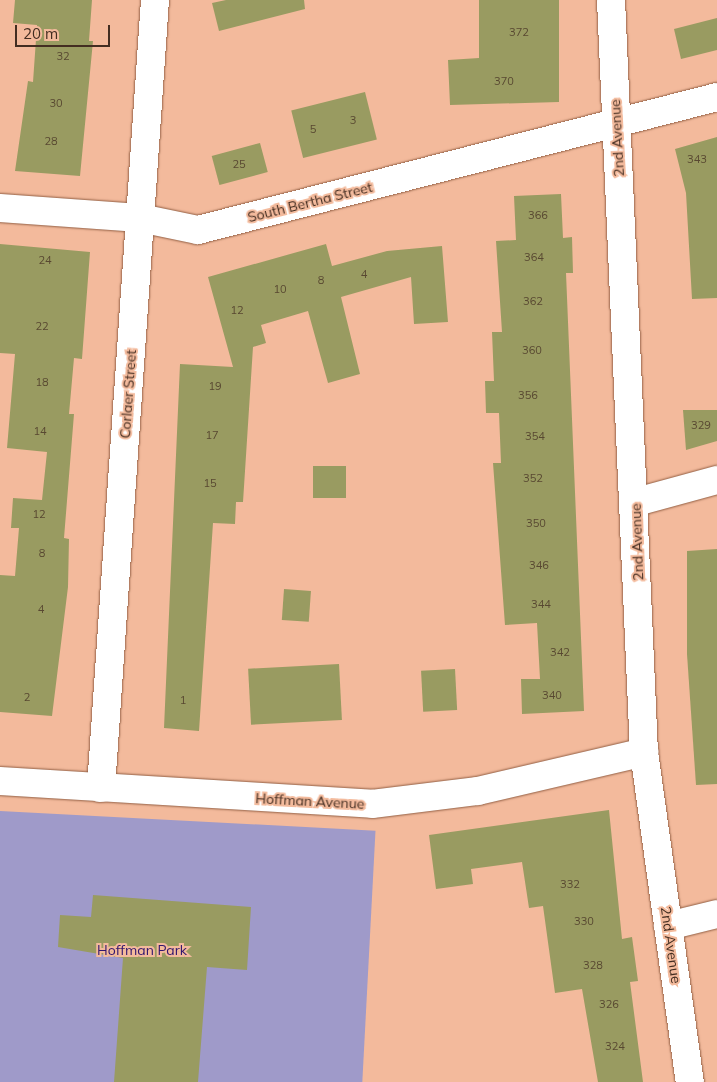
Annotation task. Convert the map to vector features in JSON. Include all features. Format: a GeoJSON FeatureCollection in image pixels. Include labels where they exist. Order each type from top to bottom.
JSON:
{"type":"FeatureCollection","features":[{"type":"Feature","properties":{"kind":"street","name":"Corlaer Street"},"geometry":{"type":"LineString","coordinates":[[101,788],[155,0]]}},
{"type":"Feature","properties":{"kind":"street","name":"2nd Avenue"},"geometry":{"type":"LineString","coordinates":[[610,0],[636,502],[644,752],[690,1082]]}},
{"type":"Feature","properties":{"kind":"street","name":"South Bertha Street"},"geometry":{"type":"LineString","coordinates":[[0,208],[140,218],[198,230],[717,97]]}},
{"type":"Feature","properties":{"kind":"street"},"geometry":{"type":"LineString","coordinates":[[636,502],[717,480]]}},
{"type":"Feature","properties":{"kind":"street","name":"Hoffman Avenue"},"geometry":{"type":"LineString","coordinates":[[0,781],[372,804],[478,791],[644,752]]}},
{"type":"Feature","properties":{"kind":"street"},"geometry":{"type":"LineString","coordinates":[[668,926],[717,914]]}},
{"type":"Feature","properties":{"kind":"green space","name":"Hoffman Park"},"geometry":{"type":"Polygon","coordinates":[[[0,811],[375,831],[362,1082],[0,1082],[0,811]]]}},
{"type":"Feature","properties":{"kind":"building"},"geometry":{"type":"Polygon","coordinates":[[[15,0],[92,0],[89,41],[93,41],[80,176],[15,171],[28,81],[33,82],[37,25],[13,23],[15,0]]]}},
{"type":"Feature","properties":{"kind":"building"},"geometry":{"type":"Polygon","coordinates":[[[226,0],[304,0],[305,9],[219,31],[212,3],[226,0]]]}},
{"type":"Feature","properties":{"kind":"building"},"geometry":{"type":"Polygon","coordinates":[[[479,0],[559,0],[559,102],[450,105],[448,60],[479,58],[479,0]]]}},
{"type":"Feature","properties":{"kind":"building"},"geometry":{"type":"Polygon","coordinates":[[[717,18],[717,50],[681,59],[674,29],[717,18]]]}},
{"type":"Feature","properties":{"kind":"building"},"geometry":{"type":"Polygon","coordinates":[[[365,92],[377,140],[303,158],[291,110],[365,92]]]}},
{"type":"Feature","properties":{"kind":"building"},"geometry":{"type":"Polygon","coordinates":[[[717,137],[717,298],[692,299],[686,193],[675,149],[717,137]]]}},
{"type":"Feature","properties":{"kind":"building"},"geometry":{"type":"Polygon","coordinates":[[[260,143],[268,172],[219,185],[212,156],[260,143]]]}},
{"type":"Feature","properties":{"kind":"building"},"geometry":{"type":"Polygon","coordinates":[[[561,194],[563,238],[572,237],[573,273],[566,273],[584,711],[522,714],[521,679],[540,679],[537,623],[505,625],[493,463],[501,463],[499,413],[486,413],[485,381],[494,381],[492,332],[502,332],[496,241],[516,240],[514,196],[561,194]]]}},
{"type":"Feature","properties":{"kind":"building"},"geometry":{"type":"Polygon","coordinates":[[[0,244],[90,252],[82,359],[74,358],[69,414],[74,414],[64,538],[69,539],[68,587],[52,716],[0,712],[0,575],[15,576],[19,528],[11,528],[13,498],[42,500],[47,452],[7,448],[15,354],[0,353],[0,244]]]}},
{"type":"Feature","properties":{"kind":"building"},"geometry":{"type":"Polygon","coordinates":[[[326,244],[332,266],[387,251],[442,246],[448,322],[414,324],[411,277],[341,297],[360,374],[328,383],[308,311],[261,325],[266,343],[253,347],[243,502],[236,502],[235,524],[213,523],[199,731],[164,728],[180,364],[233,367],[208,277],[326,244]]]}},
{"type":"Feature","properties":{"kind":"building"},"geometry":{"type":"Polygon","coordinates":[[[683,410],[717,410],[717,441],[686,450],[683,410]]]}},
{"type":"Feature","properties":{"kind":"building"},"geometry":{"type":"Polygon","coordinates":[[[313,466],[346,466],[346,498],[313,498],[313,466]]]}},
{"type":"Feature","properties":{"kind":"building"},"geometry":{"type":"Polygon","coordinates":[[[717,549],[717,784],[696,785],[687,654],[687,551],[717,549]]]}},
{"type":"Feature","properties":{"kind":"building"},"geometry":{"type":"Polygon","coordinates":[[[284,589],[311,591],[309,622],[282,620],[284,589]]]}},
{"type":"Feature","properties":{"kind":"building"},"geometry":{"type":"Polygon","coordinates":[[[339,664],[342,720],[251,725],[248,669],[339,664]]]}},
{"type":"Feature","properties":{"kind":"building"},"geometry":{"type":"Polygon","coordinates":[[[455,669],[457,710],[423,712],[421,671],[455,669]]]}},
{"type":"Feature","properties":{"kind":"building"},"geometry":{"type":"Polygon","coordinates":[[[609,810],[622,939],[632,937],[638,981],[630,982],[643,1082],[598,1082],[582,989],[555,993],[543,906],[529,908],[522,862],[471,869],[473,884],[436,889],[429,835],[609,810]]]}},
{"type":"Feature","properties":{"kind":"building"},"geometry":{"type":"Polygon","coordinates":[[[93,895],[251,907],[247,970],[207,967],[198,1082],[114,1082],[123,958],[58,947],[60,915],[91,917],[93,895]]]}}]}
